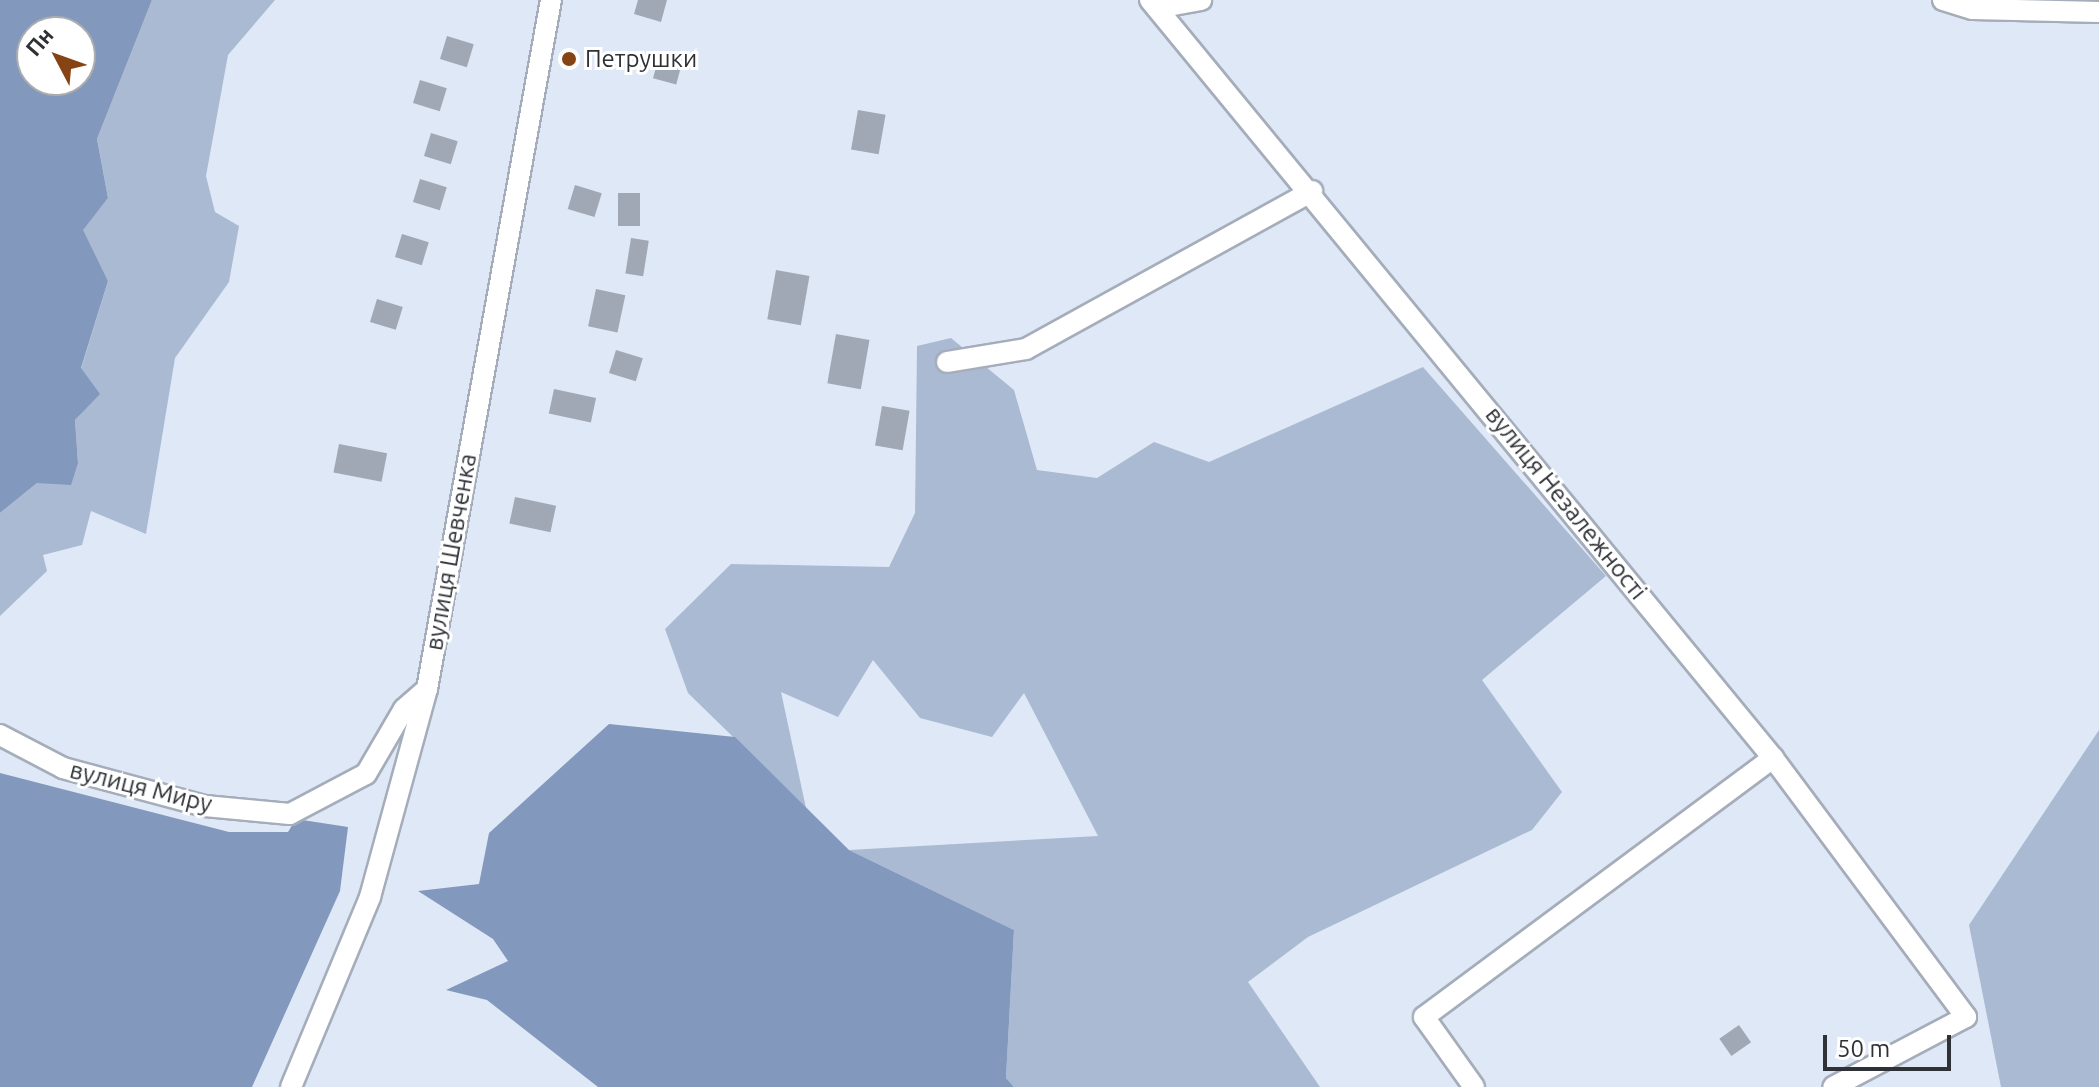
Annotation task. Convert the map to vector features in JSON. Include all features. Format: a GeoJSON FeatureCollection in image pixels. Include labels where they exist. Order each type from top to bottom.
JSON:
{"type":"FeatureCollection","features":[{"type":"Feature","properties":{"kind":"street","name":"вулиця Шевченка"},"geometry":{"type":"LineString","coordinates":[[291,1087],[370,897],[427,689],[551,0]]}},
{"type":"Feature","properties":{"kind":"street"},"geometry":{"type":"LineString","coordinates":[[1154,4],[1201,0]]}},
{"type":"Feature","properties":{"kind":"street"},"geometry":{"type":"LineString","coordinates":[[1943,0],[1973,9],[2099,12]]}},
{"type":"Feature","properties":{"kind":"street","name":"вулиця Незалежності"},"geometry":{"type":"LineString","coordinates":[[1154,4],[1312,191],[1773,758],[1966,1017],[1833,1087]]}},
{"type":"Feature","properties":{"kind":"street"},"geometry":{"type":"LineString","coordinates":[[947,362],[1026,349],[1312,191]]}},
{"type":"Feature","properties":{"kind":"street","name":"вулиця Миру"},"geometry":{"type":"LineString","coordinates":[[0,735],[63,768],[205,806],[290,814],[366,774],[404,709],[427,689]]}},
{"type":"Feature","properties":{"kind":"street"},"geometry":{"type":"LineString","coordinates":[[1474,1087],[1424,1017],[1773,758]]}},
{"type":"Feature","properties":{"kind":"shaded area"},"geometry":{"type":"Polygon","coordinates":[[[0,0],[152,0],[97,139],[108,198],[83,230],[108,281],[81,368],[100,394],[75,420],[78,463],[71,485],[37,483],[0,513],[0,0]]]}},
{"type":"Feature","properties":{"kind":"shaded area"},"geometry":{"type":"Polygon","coordinates":[[[152,0],[275,0],[228,55],[206,176],[215,212],[239,226],[229,282],[175,358],[146,534],[91,511],[82,545],[43,555],[47,571],[0,616],[0,513],[37,483],[78,463],[75,420],[99,394],[81,369],[108,281],[82,230],[108,198],[97,139],[152,0]]]}},
{"type":"Feature","properties":{"kind":"shaded area"},"geometry":{"type":"Polygon","coordinates":[[[951,338],[1014,390],[1037,470],[1097,478],[1154,442],[1209,462],[1423,367],[1606,576],[1482,680],[1562,792],[1532,830],[1308,937],[1248,982],[1320,1087],[1014,1087],[1006,1078],[1014,930],[849,850],[1098,836],[1024,693],[992,737],[920,718],[873,660],[838,717],[781,692],[806,808],[688,693],[665,629],[731,564],[889,567],[915,513],[917,346],[951,338]]]}},
{"type":"Feature","properties":{"kind":"shaded area"},"geometry":{"type":"Polygon","coordinates":[[[609,724],[735,737],[849,850],[1014,930],[1006,1078],[1014,1087],[598,1087],[487,1000],[446,990],[508,961],[493,939],[418,891],[479,884],[489,833],[609,724]]]}},
{"type":"Feature","properties":{"kind":"shaded area"},"geometry":{"type":"Polygon","coordinates":[[[2099,730],[2099,1087],[2001,1087],[1969,925],[2099,730]]]}},
{"type":"Feature","properties":{"kind":"shaded area"},"geometry":{"type":"Polygon","coordinates":[[[0,773],[229,832],[288,832],[296,819],[348,827],[340,891],[252,1087],[0,1087],[0,773]]]}},
{"type":"Feature","properties":{"kind":"building"},"geometry":{"type":"Polygon","coordinates":[[[638,0],[667,0],[661,22],[634,14],[638,0]]]}},
{"type":"Feature","properties":{"kind":"building"},"geometry":{"type":"Polygon","coordinates":[[[447,36],[474,44],[467,67],[440,59],[447,36]]]}},
{"type":"Feature","properties":{"kind":"building"},"geometry":{"type":"Polygon","coordinates":[[[659,56],[682,62],[676,84],[653,78],[659,56]]]}},
{"type":"Feature","properties":{"kind":"building"},"geometry":{"type":"Polygon","coordinates":[[[420,80],[447,88],[440,111],[413,103],[420,80]]]}},
{"type":"Feature","properties":{"kind":"building"},"geometry":{"type":"Polygon","coordinates":[[[858,110],[886,115],[879,154],[851,149],[858,110]]]}},
{"type":"Feature","properties":{"kind":"building"},"geometry":{"type":"Polygon","coordinates":[[[431,133],[458,141],[451,164],[424,156],[431,133]]]}},
{"type":"Feature","properties":{"kind":"building"},"geometry":{"type":"Polygon","coordinates":[[[420,179],[447,187],[440,210],[413,202],[420,179]]]}},
{"type":"Feature","properties":{"kind":"building"},"geometry":{"type":"Polygon","coordinates":[[[575,185],[602,193],[594,217],[568,209],[575,185]]]}},
{"type":"Feature","properties":{"kind":"building"},"geometry":{"type":"Polygon","coordinates":[[[618,193],[640,193],[640,226],[618,226],[618,193]]]}},
{"type":"Feature","properties":{"kind":"building"},"geometry":{"type":"Polygon","coordinates":[[[402,234],[429,242],[422,265],[395,257],[402,234]]]}},
{"type":"Feature","properties":{"kind":"building"},"geometry":{"type":"Polygon","coordinates":[[[631,238],[649,241],[643,276],[625,274],[631,238]]]}},
{"type":"Feature","properties":{"kind":"building"},"geometry":{"type":"Polygon","coordinates":[[[776,270],[809,276],[801,325],[767,319],[776,270]]]}},
{"type":"Feature","properties":{"kind":"building"},"geometry":{"type":"Polygon","coordinates":[[[596,289],[625,295],[617,332],[588,326],[596,289]]]}},
{"type":"Feature","properties":{"kind":"building"},"geometry":{"type":"Polygon","coordinates":[[[377,299],[403,307],[396,330],[370,322],[377,299]]]}},
{"type":"Feature","properties":{"kind":"building"},"geometry":{"type":"Polygon","coordinates":[[[836,334],[869,340],[861,389],[827,383],[836,334]]]}},
{"type":"Feature","properties":{"kind":"building"},"geometry":{"type":"Polygon","coordinates":[[[616,350],[643,358],[636,381],[609,373],[616,350]]]}},
{"type":"Feature","properties":{"kind":"building"},"geometry":{"type":"Polygon","coordinates":[[[554,389],[596,398],[591,422],[549,413],[554,389]]]}},
{"type":"Feature","properties":{"kind":"building"},"geometry":{"type":"Polygon","coordinates":[[[882,406],[910,411],[903,450],[875,445],[882,406]]]}},
{"type":"Feature","properties":{"kind":"building"},"geometry":{"type":"Polygon","coordinates":[[[339,444],[387,453],[382,482],[333,472],[339,444]]]}},
{"type":"Feature","properties":{"kind":"building"},"geometry":{"type":"Polygon","coordinates":[[[515,497],[556,506],[550,532],[509,523],[515,497]]]}},
{"type":"Feature","properties":{"kind":"building"},"geometry":{"type":"Polygon","coordinates":[[[1739,1025],[1751,1042],[1731,1056],[1719,1039],[1739,1025]]]}},
{"type":"Feature","properties":{"kind":"place","name":"Петрушки"},"geometry":{"type":"Point","coordinates":[569,59]}}]}
